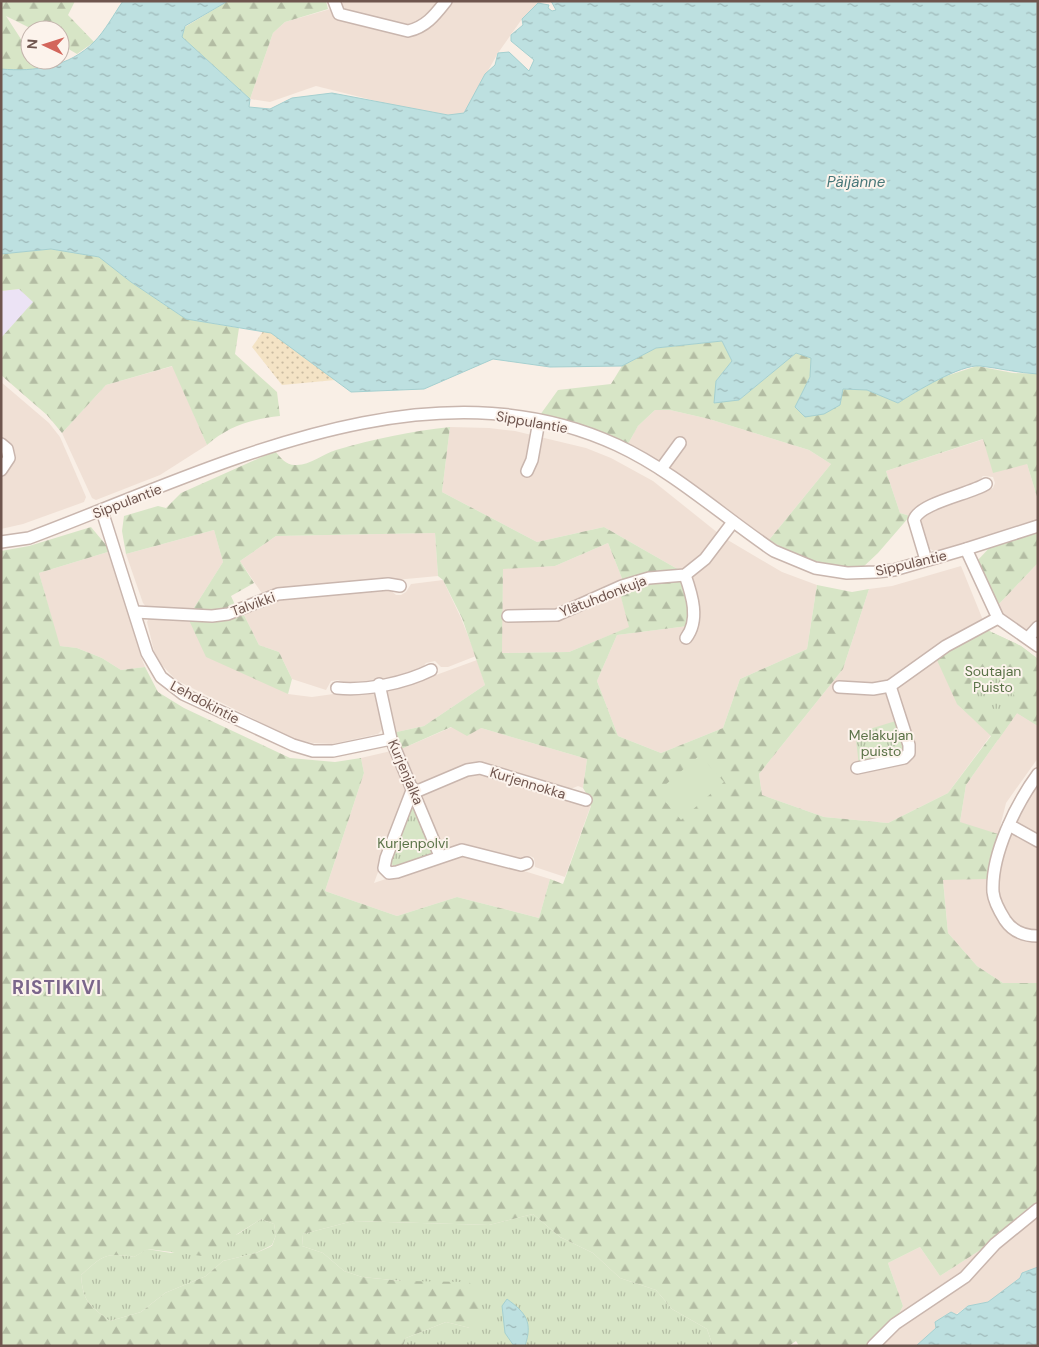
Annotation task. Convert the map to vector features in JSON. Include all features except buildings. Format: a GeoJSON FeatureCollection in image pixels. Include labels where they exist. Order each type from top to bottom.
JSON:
{"type":"FeatureCollection","features":[{"type":"Feature","properties":{"kind":"street"},"geometry":{"type":"LineString","coordinates":[[334,1],[339,14],[408,31],[417,29],[432,20],[446,1]]}},
{"type":"Feature","properties":{"kind":"street","name":"Sippulantie"},"geometry":{"type":"LineString","coordinates":[[1,542],[29,538],[251,453],[352,425],[402,417],[440,414],[495,415],[539,421],[603,439],[661,469],[774,551],[821,569],[847,573],[894,570],[1038,526]]}},
{"type":"Feature","properties":{"kind":"street"},"geometry":{"type":"LineString","coordinates":[[527,471],[532,460],[539,421]]}},
{"type":"Feature","properties":{"kind":"street"},"geometry":{"type":"LineString","coordinates":[[661,469],[680,443]]}},
{"type":"Feature","properties":{"kind":"street"},"geometry":{"type":"LineString","coordinates":[[1,444],[7,449],[9,458],[1,470]]}},
{"type":"Feature","properties":{"kind":"street"},"geometry":{"type":"LineString","coordinates":[[926,560],[914,520],[916,514],[923,508],[976,491],[986,484]]}},
{"type":"Feature","properties":{"kind":"street","name":"Lehdokintie"},"geometry":{"type":"LineString","coordinates":[[102,511],[147,653],[161,677],[183,694],[292,745],[313,751],[333,751],[391,739]]}},
{"type":"Feature","properties":{"kind":"street"},"geometry":{"type":"LineString","coordinates":[[686,638],[691,631],[694,615],[691,594],[685,575],[705,559],[733,522]]}},
{"type":"Feature","properties":{"kind":"street"},"geometry":{"type":"LineString","coordinates":[[966,549],[998,618],[1038,646]]}},
{"type":"Feature","properties":{"kind":"street","name":"Ylätuhdonkuja"},"geometry":{"type":"LineString","coordinates":[[508,616],[557,615],[622,586],[649,578],[685,575]]}},
{"type":"Feature","properties":{"kind":"street","name":"Talvikki"},"geometry":{"type":"LineString","coordinates":[[135,612],[212,616],[228,614],[278,594],[388,584],[400,586]]}},
{"type":"Feature","properties":{"kind":"street"},"geometry":{"type":"LineString","coordinates":[[839,687],[873,689],[890,686],[946,646],[998,618]]}},
{"type":"Feature","properties":{"kind":"street"},"geometry":{"type":"LineString","coordinates":[[1028,638],[1038,627]]}},
{"type":"Feature","properties":{"kind":"street"},"geometry":{"type":"LineString","coordinates":[[336,688],[349,689],[379,684],[419,676],[431,670]]}},
{"type":"Feature","properties":{"kind":"street","name":"Kurjenjalka"},"geometry":{"type":"LineString","coordinates":[[379,684],[391,739],[414,790],[440,856]]}},
{"type":"Feature","properties":{"kind":"street"},"geometry":{"type":"LineString","coordinates":[[857,768],[904,758],[909,753],[909,745],[890,686]]}},
{"type":"Feature","properties":{"kind":"street","name":"Kurjennokka"},"geometry":{"type":"LineString","coordinates":[[414,790],[467,770],[480,768],[586,800]]}},
{"type":"Feature","properties":{"kind":"street"},"geometry":{"type":"LineString","coordinates":[[1038,774],[1016,806],[994,879],[993,894],[999,911],[1008,925],[1027,936],[1038,936]]}},
{"type":"Feature","properties":{"kind":"street"},"geometry":{"type":"LineString","coordinates":[[414,790],[386,858],[384,868],[389,872],[397,872],[462,850],[470,850],[521,865],[527,863]]}},
{"type":"Feature","properties":{"kind":"street"},"geometry":{"type":"LineString","coordinates":[[1009,825],[1038,841]]}},
{"type":"Feature","properties":{"kind":"street"},"geometry":{"type":"LineString","coordinates":[[873,1346],[895,1324],[965,1277],[995,1244],[1038,1209]]}},
{"type":"Feature","properties":{"kind":"shaded area"},"geometry":{"type":"Polygon","coordinates":[[[343,1],[543,1],[522,19],[498,53],[463,115],[448,115],[392,105],[316,86],[270,102],[250,99],[273,33],[285,22],[341,6],[343,1]]]}},
{"type":"Feature","properties":{"kind":"shaded area"},"geometry":{"type":"Polygon","coordinates":[[[19,289],[34,302],[1,338],[1,291],[19,289]]]}},
{"type":"Feature","properties":{"kind":"shaded area"},"geometry":{"type":"Polygon","coordinates":[[[173,366],[207,445],[160,475],[96,500],[92,498],[62,433],[106,385],[173,366]]]}},
{"type":"Feature","properties":{"kind":"shaded area"},"geometry":{"type":"Polygon","coordinates":[[[1,382],[49,423],[60,437],[86,497],[84,502],[23,524],[1,529],[1,382]]]}},
{"type":"Feature","properties":{"kind":"shaded area"},"geometry":{"type":"Polygon","coordinates":[[[655,410],[670,410],[709,419],[809,450],[831,464],[769,540],[671,468],[628,444],[638,426],[655,410]]]}},
{"type":"Feature","properties":{"kind":"shaded area"},"geometry":{"type":"Polygon","coordinates":[[[450,427],[515,431],[586,448],[611,458],[653,481],[718,533],[700,559],[681,571],[604,527],[537,542],[442,492],[450,427]]]}},
{"type":"Feature","properties":{"kind":"shaded area"},"geometry":{"type":"Polygon","coordinates":[[[984,439],[1027,464],[1038,500],[1038,521],[966,545],[936,552],[926,545],[919,517],[923,512],[993,488],[995,483],[993,477],[983,476],[974,488],[919,506],[913,510],[910,516],[900,513],[886,471],[984,439]]]}},
{"type":"Feature","properties":{"kind":"shaded area"},"geometry":{"type":"Polygon","coordinates":[[[214,530],[223,562],[192,611],[147,608],[143,603],[126,554],[214,530]]]}},
{"type":"Feature","properties":{"kind":"shaded area"},"geometry":{"type":"Polygon","coordinates":[[[435,533],[438,576],[277,591],[263,595],[240,561],[276,536],[435,533]]]}},
{"type":"Feature","properties":{"kind":"shaded area"},"geometry":{"type":"Polygon","coordinates":[[[726,539],[782,572],[817,585],[807,649],[740,679],[723,728],[661,753],[618,736],[597,681],[617,635],[688,626],[682,581],[726,539]]]}},
{"type":"Feature","properties":{"kind":"shaded area"},"geometry":{"type":"Polygon","coordinates":[[[608,543],[623,581],[619,590],[630,627],[569,652],[501,653],[503,568],[555,566],[608,543]]]}},
{"type":"Feature","properties":{"kind":"shaded area"},"geometry":{"type":"Polygon","coordinates":[[[111,551],[145,667],[121,670],[102,658],[77,648],[59,646],[39,573],[111,551]]]}},
{"type":"Feature","properties":{"kind":"shaded area"},"geometry":{"type":"Polygon","coordinates":[[[1038,563],[1038,642],[1002,615],[997,606],[1038,563]]]}},
{"type":"Feature","properties":{"kind":"shaded area"},"geometry":{"type":"Polygon","coordinates":[[[961,566],[987,630],[957,704],[991,735],[948,793],[888,823],[824,817],[762,795],[759,774],[843,669],[869,589],[892,586],[961,566]]]}},
{"type":"Feature","properties":{"kind":"shaded area"},"geometry":{"type":"Polygon","coordinates":[[[443,580],[476,656],[448,667],[441,667],[435,661],[426,663],[418,673],[352,686],[338,680],[331,681],[326,690],[292,679],[279,652],[259,645],[243,613],[279,598],[387,587],[396,595],[401,595],[406,592],[411,584],[443,580]]]}},
{"type":"Feature","properties":{"kind":"shaded area"},"geometry":{"type":"Polygon","coordinates":[[[149,618],[188,618],[288,694],[312,697],[369,689],[378,694],[384,728],[378,734],[332,744],[294,739],[176,680],[161,664],[154,651],[147,622],[149,618]]]}},
{"type":"Feature","properties":{"kind":"shaded area"},"geometry":{"type":"Polygon","coordinates":[[[477,660],[485,685],[424,726],[392,733],[385,688],[391,684],[436,675],[477,660]]]}},
{"type":"Feature","properties":{"kind":"shaded area"},"geometry":{"type":"Polygon","coordinates":[[[1017,713],[1038,726],[1038,758],[1006,803],[1000,827],[1013,833],[1016,817],[1038,781],[1038,983],[1003,983],[977,966],[948,933],[943,879],[988,879],[960,822],[966,785],[1017,713]]]}},
{"type":"Feature","properties":{"kind":"shaded area"},"geometry":{"type":"Polygon","coordinates":[[[452,727],[481,728],[587,759],[583,788],[578,786],[568,790],[482,766],[417,785],[412,781],[399,750],[452,727]]]}},
{"type":"Feature","properties":{"kind":"shaded area"},"geometry":{"type":"Polygon","coordinates":[[[391,751],[408,791],[374,883],[462,853],[470,854],[550,879],[539,918],[457,897],[397,916],[325,891],[364,773],[361,758],[391,751]]]}},
{"type":"Feature","properties":{"kind":"shaded area"},"geometry":{"type":"Polygon","coordinates":[[[481,772],[591,805],[565,877],[535,867],[534,858],[530,856],[519,860],[445,850],[441,847],[421,796],[423,791],[467,773],[481,772]]]}},
{"type":"Feature","properties":{"kind":"shaded area"},"geometry":{"type":"Polygon","coordinates":[[[1038,1213],[1038,1267],[988,1302],[968,1306],[936,1328],[916,1346],[882,1346],[903,1306],[888,1263],[920,1247],[940,1276],[1038,1213]]]}},
{"type":"Feature","properties":{"kind":"green space"},"geometry":{"type":"Polygon","coordinates":[[[1,1],[75,1],[68,15],[94,42],[77,54],[70,50],[70,20],[20,20],[20,23],[6,16],[20,38],[20,70],[28,70],[22,71],[1,69],[1,1]]]}},
{"type":"Feature","properties":{"kind":"green space"},"geometry":{"type":"Polygon","coordinates":[[[228,1],[326,1],[328,9],[285,22],[273,33],[250,99],[182,37],[185,27],[228,1]]]}},
{"type":"Feature","properties":{"kind":"green space"},"geometry":{"type":"Polygon","coordinates":[[[51,249],[99,257],[131,282],[186,319],[239,328],[235,354],[277,392],[280,416],[241,424],[223,433],[207,445],[172,366],[106,385],[62,433],[47,415],[1,375],[1,338],[33,302],[19,289],[1,291],[1,254],[51,249]]]}},
{"type":"Feature","properties":{"kind":"green space"},"geometry":{"type":"Polygon","coordinates":[[[722,341],[732,361],[716,381],[739,400],[796,353],[811,358],[810,376],[796,407],[843,389],[867,390],[898,403],[937,379],[977,366],[1013,373],[1038,374],[1038,500],[1027,464],[993,473],[983,439],[886,471],[900,513],[910,516],[878,553],[862,568],[825,564],[790,552],[769,540],[831,464],[809,450],[709,419],[670,410],[655,410],[638,426],[628,444],[571,422],[540,415],[558,390],[611,384],[622,366],[656,348],[722,341]]]}},
{"type":"Feature","properties":{"kind":"green space"},"geometry":{"type":"Polygon","coordinates":[[[450,427],[442,492],[537,542],[604,527],[681,571],[623,581],[608,543],[555,566],[503,569],[502,653],[569,652],[629,627],[619,590],[650,582],[682,581],[689,606],[688,626],[617,635],[597,681],[618,736],[661,753],[723,728],[740,679],[807,649],[817,585],[852,592],[869,589],[843,669],[759,774],[762,795],[824,817],[888,823],[948,793],[991,736],[957,704],[936,658],[987,630],[1021,646],[1038,659],[1038,726],[1017,713],[966,785],[960,822],[998,834],[987,879],[943,880],[948,933],[977,966],[1003,983],[1038,983],[1038,1213],[940,1276],[920,1247],[888,1263],[903,1306],[882,1346],[799,1346],[796,1341],[789,1346],[713,1346],[707,1329],[672,1309],[656,1290],[620,1278],[593,1253],[560,1237],[533,1214],[489,1225],[353,1221],[303,1234],[302,1246],[323,1253],[344,1271],[362,1277],[402,1281],[469,1282],[477,1292],[483,1317],[470,1328],[446,1322],[406,1338],[403,1346],[1,1346],[1,551],[29,546],[91,527],[111,551],[39,573],[60,646],[77,648],[102,658],[121,670],[145,667],[158,692],[184,708],[290,758],[335,762],[361,758],[364,773],[325,891],[397,916],[457,897],[539,918],[550,879],[563,884],[591,806],[584,803],[586,793],[583,788],[587,759],[481,728],[467,736],[451,727],[399,750],[392,733],[424,726],[485,685],[462,618],[443,580],[438,576],[435,533],[276,536],[240,561],[254,583],[231,596],[236,607],[228,610],[192,611],[223,562],[214,530],[126,554],[122,531],[124,516],[158,506],[166,508],[181,493],[275,451],[287,463],[302,465],[350,446],[450,427]],[[979,666],[963,698],[1001,724],[1021,677],[979,666]],[[261,1219],[202,1256],[148,1249],[134,1257],[110,1255],[105,1257],[94,1263],[81,1275],[83,1291],[92,1307],[110,1321],[141,1312],[165,1293],[206,1276],[223,1261],[256,1253],[272,1246],[276,1235],[274,1224],[261,1219]]]}},
{"type":"Feature","properties":{"kind":"green space"},"geometry":{"type":"Polygon","coordinates":[[[1038,531],[1038,563],[997,606],[977,561],[992,545],[1038,531]]]}},
{"type":"Feature","properties":{"kind":"green space"},"geometry":{"type":"Polygon","coordinates":[[[243,613],[259,645],[279,652],[292,679],[288,694],[206,657],[188,618],[243,613]]]}},
{"type":"Feature","properties":{"kind":"green space","name":"Soutajan Puisto"},"geometry":{"type":"Polygon","coordinates":[[[987,630],[1021,646],[1038,659],[1038,726],[1017,713],[998,740],[957,704],[987,630]]]}},
{"type":"Feature","properties":{"kind":"green space","name":"Melakujan puisto"},"geometry":{"type":"Polygon","coordinates":[[[899,720],[906,752],[859,766],[855,731],[863,731],[899,720]]]}},
{"type":"Feature","properties":{"kind":"green space"},"geometry":{"type":"Polygon","coordinates":[[[700,755],[724,782],[681,820],[657,792],[700,755]]]}},
{"type":"Feature","properties":{"kind":"green space","name":"Kurjenpolvi"},"geometry":{"type":"Polygon","coordinates":[[[415,804],[434,851],[433,855],[397,868],[393,866],[389,859],[408,806],[415,804]]]}},
{"type":"Feature","properties":{"kind":"green space"},"geometry":{"type":"Polygon","coordinates":[[[533,1214],[560,1237],[593,1253],[620,1278],[656,1290],[672,1309],[707,1329],[713,1346],[403,1346],[406,1338],[446,1322],[470,1328],[402,1281],[362,1277],[344,1271],[323,1253],[302,1246],[303,1234],[353,1221],[489,1225],[533,1214]]]}},
{"type":"Feature","properties":{"kind":"green space"},"geometry":{"type":"Polygon","coordinates":[[[261,1219],[274,1224],[276,1235],[272,1245],[256,1253],[223,1261],[206,1276],[165,1293],[141,1312],[110,1321],[92,1307],[83,1291],[81,1275],[94,1263],[105,1257],[116,1255],[134,1257],[147,1249],[171,1253],[238,1234],[261,1219]]]}},
{"type":"Feature","properties":{"kind":"sand"},"geometry":{"type":"Polygon","coordinates":[[[264,330],[271,333],[335,380],[282,385],[252,347],[264,330]]]}},
{"type":"Feature","properties":{"kind":"water","name":"Päijänne"},"geometry":{"type":"Polygon","coordinates":[[[123,1],[228,1],[185,26],[182,37],[250,99],[249,107],[270,109],[292,98],[332,93],[448,115],[464,113],[485,74],[495,65],[498,53],[509,52],[529,71],[534,60],[511,41],[511,35],[523,25],[522,19],[538,3],[549,5],[548,8],[552,11],[556,10],[551,1],[1038,1],[1038,374],[980,366],[962,369],[915,392],[898,403],[867,390],[843,389],[840,405],[824,414],[805,417],[795,407],[810,377],[811,358],[796,353],[739,400],[714,403],[716,381],[732,361],[722,341],[656,348],[622,366],[550,367],[493,359],[424,389],[351,392],[271,333],[186,319],[131,282],[99,257],[51,249],[1,254],[1,69],[70,70],[70,59],[94,42],[106,28],[123,1]]]}},
{"type":"Feature","properties":{"kind":"water"},"geometry":{"type":"Polygon","coordinates":[[[1038,1267],[1038,1346],[916,1346],[936,1328],[935,1322],[951,1312],[957,1315],[968,1306],[988,1302],[1020,1278],[1022,1273],[1038,1267]]]}},
{"type":"Feature","properties":{"kind":"water"},"geometry":{"type":"Polygon","coordinates":[[[507,1299],[519,1309],[528,1324],[525,1346],[514,1346],[505,1333],[502,1306],[507,1299]]]}},
{"type":"Feature","properties":{"kind":"district","name":"RISTIKIVI"},"geometry":{"type":"Point","coordinates":[57,987]}}]}
